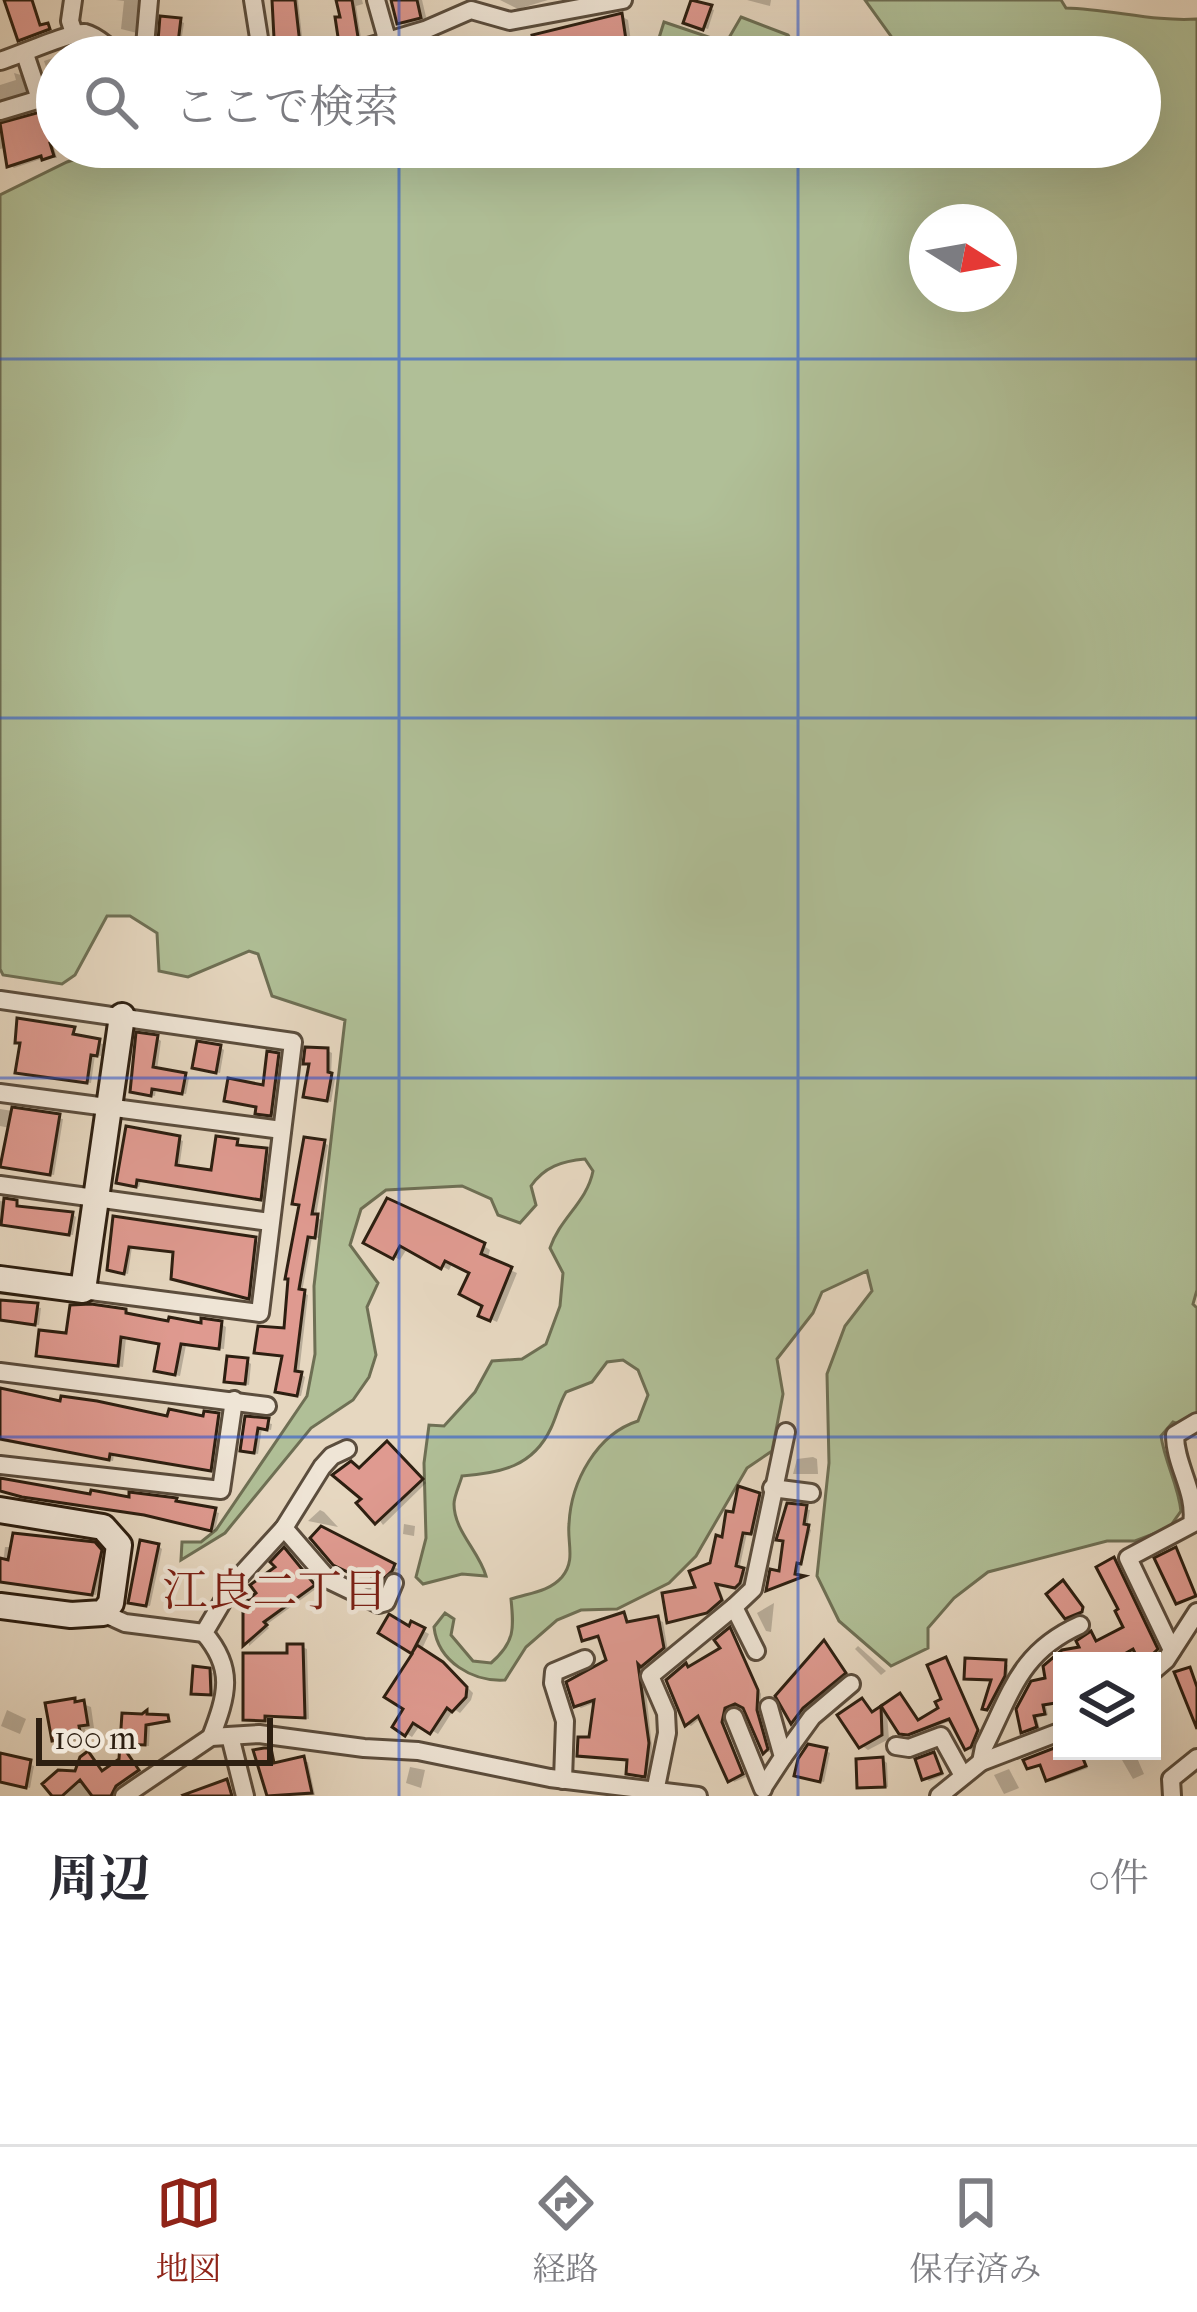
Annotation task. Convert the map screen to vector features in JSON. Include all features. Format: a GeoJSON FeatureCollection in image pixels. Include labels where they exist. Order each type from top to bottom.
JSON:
{"type":"FeatureCollection","features":[{"type":"Feature","properties":{"kind":"street"},"geometry":{"type":"LineString","coordinates":[[74,0],[70,21],[74,33]]}},
{"type":"Feature","properties":{"kind":"street"},"geometry":{"type":"LineString","coordinates":[[146,36],[149,0]]}},
{"type":"Feature","properties":{"kind":"street"},"geometry":{"type":"LineString","coordinates":[[253,0],[259,36]]}},
{"type":"Feature","properties":{"kind":"street"},"geometry":{"type":"LineString","coordinates":[[376,0],[386,36]]}},
{"type":"Feature","properties":{"kind":"street"},"geometry":{"type":"LineString","coordinates":[[400,36],[425,30],[470,5],[510,21],[623,0]]}},
{"type":"Feature","properties":{"kind":"street"},"geometry":{"type":"LineString","coordinates":[[67,36],[91,36]]}},
{"type":"Feature","properties":{"kind":"street"},"geometry":{"type":"LineString","coordinates":[[0,61],[36,49]]}},
{"type":"Feature","properties":{"kind":"street"},"geometry":{"type":"LineString","coordinates":[[25,54],[36,73]]}},
{"type":"Feature","properties":{"kind":"street"},"geometry":{"type":"LineString","coordinates":[[0,111],[36,100]]}},
{"type":"Feature","properties":{"kind":"street"},"geometry":{"type":"LineString","coordinates":[[0,1000],[293,1042],[260,1313],[0,1280]]}},
{"type":"Feature","properties":{"kind":"street"},"geometry":{"type":"LineString","coordinates":[[83,1290],[122,1016]]}},
{"type":"Feature","properties":{"kind":"street"},"geometry":{"type":"LineString","coordinates":[[0,1093],[282,1130]]}},
{"type":"Feature","properties":{"kind":"street"},"geometry":{"type":"LineString","coordinates":[[0,1185],[270,1222]]}},
{"type":"Feature","properties":{"kind":"street"},"geometry":{"type":"LineString","coordinates":[[0,1372],[267,1406]]}},
{"type":"Feature","properties":{"kind":"street"},"geometry":{"type":"LineString","coordinates":[[0,1465],[221,1490],[234,1400]]}},
{"type":"Feature","properties":{"kind":"street"},"geometry":{"type":"LineString","coordinates":[[1172,1650],[1128,1558],[1192,1524],[1191,1487],[1175,1449],[1175,1435],[1197,1422]]}},
{"type":"Feature","properties":{"kind":"street"},"geometry":{"type":"LineString","coordinates":[[655,1792],[667,1733],[666,1713],[650,1676],[753,1589],[786,1432]]}},
{"type":"Feature","properties":{"kind":"street"},"geometry":{"type":"LineString","coordinates":[[204,1633],[233,1584],[284,1528],[322,1467],[347,1449]]}},
{"type":"Feature","properties":{"kind":"street"},"geometry":{"type":"LineString","coordinates":[[772,1487],[811,1493]]}},
{"type":"Feature","properties":{"kind":"street"},"geometry":{"type":"LineString","coordinates":[[0,1510],[103,1527],[112,1533],[119,1545],[111,1603],[104,1613]]}},
{"type":"Feature","properties":{"kind":"street"},"geometry":{"type":"LineString","coordinates":[[284,1528],[329,1580],[379,1604],[386,1602],[394,1583]]}},
{"type":"Feature","properties":{"kind":"street"},"geometry":{"type":"LineString","coordinates":[[0,1606],[71,1616],[104,1613],[125,1623],[204,1633],[223,1655],[226,1681],[220,1736],[245,1796]]}},
{"type":"Feature","properties":{"kind":"street"},"geometry":{"type":"LineString","coordinates":[[734,1607],[756,1652]]}},
{"type":"Feature","properties":{"kind":"street"},"geometry":{"type":"LineString","coordinates":[[1161,1662],[1197,1612]]}},
{"type":"Feature","properties":{"kind":"street"},"geometry":{"type":"LineString","coordinates":[[981,1762],[984,1747],[1030,1658],[1048,1639],[1080,1625]]}},
{"type":"Feature","properties":{"kind":"street"},"geometry":{"type":"LineString","coordinates":[[569,1785],[565,1721],[554,1672],[585,1659]]}},
{"type":"Feature","properties":{"kind":"street"},"geometry":{"type":"LineString","coordinates":[[763,1791],[812,1717],[850,1684]]}},
{"type":"Feature","properties":{"kind":"street"},"geometry":{"type":"LineString","coordinates":[[769,1707],[784,1757]]}},
{"type":"Feature","properties":{"kind":"street"},"geometry":{"type":"LineString","coordinates":[[734,1718],[763,1791]]}},
{"type":"Feature","properties":{"kind":"street"},"geometry":{"type":"LineString","coordinates":[[124,1796],[220,1736],[259,1734],[418,1751],[569,1785],[698,1796]]}},
{"type":"Feature","properties":{"kind":"street"},"geometry":{"type":"LineString","coordinates":[[939,1796],[981,1762],[1053,1734]]}},
{"type":"Feature","properties":{"kind":"street"},"geometry":{"type":"LineString","coordinates":[[896,1746],[909,1748],[941,1736],[962,1774]]}},
{"type":"Feature","properties":{"kind":"street"},"geometry":{"type":"LineString","coordinates":[[1172,1796],[1171,1779],[1197,1758]]}},
{"type":"Feature","properties":{"kind":"green space"},"geometry":{"type":"Polygon","coordinates":[[[865,0],[1061,0],[1066,8],[1197,19],[1197,1290],[1193,1304],[1197,1308],[1197,1430],[1173,1422],[1161,1436],[1181,1511],[1169,1528],[1135,1541],[1107,1541],[988,1572],[954,1598],[928,1628],[928,1648],[891,1666],[839,1621],[817,1576],[829,1463],[827,1374],[845,1326],[872,1291],[867,1271],[822,1292],[813,1313],[777,1359],[783,1394],[772,1451],[747,1468],[696,1556],[669,1583],[617,1609],[581,1610],[557,1620],[526,1647],[505,1680],[481,1677],[459,1667],[442,1650],[434,1627],[445,1613],[454,1619],[451,1635],[473,1661],[491,1663],[499,1655],[511,1634],[511,1599],[551,1586],[566,1571],[571,1508],[589,1461],[610,1437],[638,1421],[648,1395],[638,1370],[623,1360],[607,1362],[592,1382],[566,1392],[535,1452],[502,1470],[462,1476],[455,1514],[486,1576],[462,1574],[423,1584],[416,1577],[426,1538],[424,1463],[429,1425],[444,1426],[475,1392],[492,1361],[522,1359],[546,1344],[560,1306],[563,1273],[550,1248],[590,1182],[593,1171],[585,1159],[561,1163],[536,1179],[531,1186],[536,1205],[520,1223],[498,1215],[491,1199],[462,1186],[386,1190],[361,1209],[350,1245],[378,1283],[367,1307],[376,1355],[369,1377],[353,1400],[311,1428],[225,1533],[181,1560],[182,1542],[201,1542],[216,1530],[307,1396],[315,1354],[314,1286],[345,1020],[272,996],[258,954],[249,951],[188,977],[159,971],[157,933],[130,916],[107,916],[75,975],[62,984],[3,975],[0,195],[55,168],[1161,168],[1161,36],[891,36],[865,0]]]}},
{"type":"Feature","properties":{"kind":"green space"},"geometry":{"type":"Polygon","coordinates":[[[741,17],[789,36],[730,36],[741,17]]]}},
{"type":"Feature","properties":{"kind":"green space"},"geometry":{"type":"Polygon","coordinates":[[[664,22],[705,36],[660,36],[664,22]]]}},
{"type":"Feature","properties":{"kind":"building"},"geometry":{"type":"Polygon","coordinates":[[[4,0],[32,0],[40,25],[48,23],[50,29],[18,41],[4,0]]]}},
{"type":"Feature","properties":{"kind":"building"},"geometry":{"type":"Polygon","coordinates":[[[272,0],[295,0],[299,36],[274,36],[272,0]]]}},
{"type":"Feature","properties":{"kind":"building"},"geometry":{"type":"Polygon","coordinates":[[[336,0],[352,0],[358,36],[338,36],[335,17],[340,17],[336,0]]]}},
{"type":"Feature","properties":{"kind":"building"},"geometry":{"type":"Polygon","coordinates":[[[391,0],[417,0],[421,18],[397,24],[391,0]]]}},
{"type":"Feature","properties":{"kind":"building"},"geometry":{"type":"Polygon","coordinates":[[[691,0],[712,5],[703,30],[683,23],[691,0]]]}},
{"type":"Feature","properties":{"kind":"building"},"geometry":{"type":"Polygon","coordinates":[[[622,13],[625,36],[532,36],[622,13]]]}},
{"type":"Feature","properties":{"kind":"building"},"geometry":{"type":"Polygon","coordinates":[[[160,16],[181,18],[179,36],[158,36],[160,16]]]}},
{"type":"Feature","properties":{"kind":"building"},"geometry":{"type":"Polygon","coordinates":[[[36,113],[36,158],[7,167],[0,123],[36,113]]]}},
{"type":"Feature","properties":{"kind":"building"},"geometry":{"type":"Polygon","coordinates":[[[17,1018],[75,1027],[73,1034],[100,1039],[97,1056],[91,1055],[87,1083],[15,1073],[20,1043],[15,1043],[17,1018]]]}},
{"type":"Feature","properties":{"kind":"building"},"geometry":{"type":"Polygon","coordinates":[[[136,1032],[158,1035],[153,1067],[186,1073],[182,1094],[152,1089],[151,1096],[130,1092],[136,1032]]]}},
{"type":"Feature","properties":{"kind":"building"},"geometry":{"type":"Polygon","coordinates":[[[197,1041],[221,1045],[216,1073],[192,1068],[197,1041]]]}},
{"type":"Feature","properties":{"kind":"building"},"geometry":{"type":"Polygon","coordinates":[[[305,1047],[328,1048],[328,1072],[332,1073],[327,1101],[303,1097],[309,1064],[303,1064],[305,1047]]]}},
{"type":"Feature","properties":{"kind":"building"},"geometry":{"type":"Polygon","coordinates":[[[267,1051],[279,1053],[271,1116],[255,1114],[256,1107],[224,1101],[228,1078],[263,1085],[267,1051]]]}},
{"type":"Feature","properties":{"kind":"building"},"geometry":{"type":"Polygon","coordinates":[[[12,1107],[60,1114],[50,1175],[0,1167],[12,1107]]]}},
{"type":"Feature","properties":{"kind":"building"},"geometry":{"type":"Polygon","coordinates":[[[126,1126],[180,1136],[176,1165],[211,1170],[216,1136],[238,1139],[237,1145],[267,1148],[261,1200],[137,1180],[136,1187],[116,1183],[126,1126]]]}},
{"type":"Feature","properties":{"kind":"building"},"geometry":{"type":"Polygon","coordinates":[[[304,1137],[325,1140],[312,1214],[318,1214],[315,1238],[308,1237],[299,1289],[305,1290],[295,1371],[302,1372],[297,1396],[275,1392],[282,1356],[254,1353],[258,1326],[284,1328],[285,1279],[299,1205],[292,1204],[304,1137]]]}},
{"type":"Feature","properties":{"kind":"building"},"geometry":{"type":"Polygon","coordinates":[[[4,1198],[17,1200],[17,1206],[73,1212],[69,1235],[1,1225],[4,1198]]]}},
{"type":"Feature","properties":{"kind":"building"},"geometry":{"type":"Polygon","coordinates":[[[387,1198],[485,1243],[481,1254],[512,1267],[490,1321],[478,1316],[482,1306],[459,1294],[469,1273],[445,1261],[441,1269],[400,1246],[393,1259],[363,1243],[387,1198]]]}},
{"type":"Feature","properties":{"kind":"building"},"geometry":{"type":"Polygon","coordinates":[[[113,1216],[256,1237],[249,1299],[171,1279],[173,1252],[129,1247],[124,1274],[107,1270],[113,1216]]]}},
{"type":"Feature","properties":{"kind":"building"},"geometry":{"type":"Polygon","coordinates":[[[0,1300],[38,1303],[35,1325],[0,1320],[0,1300]]]}},
{"type":"Feature","properties":{"kind":"building"},"geometry":{"type":"Polygon","coordinates":[[[91,1304],[168,1321],[169,1317],[222,1321],[219,1349],[181,1344],[175,1375],[154,1371],[159,1344],[121,1337],[118,1366],[36,1356],[39,1330],[66,1333],[70,1305],[91,1304]]]}},
{"type":"Feature","properties":{"kind":"building"},"geometry":{"type":"Polygon","coordinates":[[[227,1356],[248,1358],[245,1384],[224,1382],[227,1356]]]}},
{"type":"Feature","properties":{"kind":"building"},"geometry":{"type":"Polygon","coordinates":[[[0,1388],[167,1416],[169,1409],[203,1416],[204,1411],[219,1413],[211,1471],[110,1454],[109,1460],[0,1439],[0,1388]]]}},
{"type":"Feature","properties":{"kind":"building"},"geometry":{"type":"Polygon","coordinates":[[[245,1416],[269,1418],[267,1430],[258,1428],[254,1453],[240,1451],[245,1416]]]}},
{"type":"Feature","properties":{"kind":"building"},"geometry":{"type":"Polygon","coordinates":[[[387,1441],[423,1479],[375,1524],[356,1503],[361,1499],[332,1475],[351,1461],[359,1468],[387,1441]]]}},
{"type":"Feature","properties":{"kind":"building"},"geometry":{"type":"Polygon","coordinates":[[[0,1478],[90,1494],[91,1490],[177,1498],[216,1508],[211,1531],[144,1515],[22,1497],[0,1491],[0,1478]]]}},
{"type":"Feature","properties":{"kind":"building"},"geometry":{"type":"Polygon","coordinates":[[[738,1486],[760,1493],[751,1534],[743,1533],[736,1566],[744,1568],[740,1583],[735,1588],[716,1584],[722,1600],[707,1613],[667,1623],[662,1593],[695,1587],[689,1571],[710,1563],[716,1535],[722,1537],[726,1511],[733,1512],[738,1486]]]}},
{"type":"Feature","properties":{"kind":"building"},"geometry":{"type":"Polygon","coordinates":[[[787,1503],[807,1505],[804,1524],[809,1525],[795,1574],[805,1576],[766,1591],[770,1569],[779,1571],[783,1541],[776,1540],[787,1503]]]}},
{"type":"Feature","properties":{"kind":"building"},"geometry":{"type":"Polygon","coordinates":[[[321,1526],[395,1564],[392,1571],[381,1581],[357,1569],[354,1575],[333,1565],[310,1538],[321,1526]]]}},
{"type":"Feature","properties":{"kind":"building"},"geometry":{"type":"Polygon","coordinates":[[[13,1533],[95,1542],[102,1550],[92,1595],[0,1582],[0,1558],[8,1560],[13,1533]]]}},
{"type":"Feature","properties":{"kind":"building"},"geometry":{"type":"Polygon","coordinates":[[[140,1540],[159,1544],[146,1606],[128,1603],[140,1540]]]}},
{"type":"Feature","properties":{"kind":"building"},"geometry":{"type":"Polygon","coordinates":[[[284,1547],[315,1585],[264,1622],[267,1625],[243,1646],[243,1604],[256,1593],[250,1585],[275,1567],[270,1562],[284,1547]]]}},
{"type":"Feature","properties":{"kind":"building"},"geometry":{"type":"Polygon","coordinates":[[[1176,1547],[1196,1596],[1176,1604],[1154,1558],[1176,1547]]]}},
{"type":"Feature","properties":{"kind":"building"},"geometry":{"type":"Polygon","coordinates":[[[1114,1557],[1158,1649],[1155,1652],[1060,1652],[1079,1647],[1076,1641],[1091,1631],[1096,1641],[1123,1627],[1096,1567],[1114,1557]]]}},
{"type":"Feature","properties":{"kind":"building"},"geometry":{"type":"Polygon","coordinates":[[[1063,1580],[1083,1607],[1082,1612],[1065,1619],[1046,1594],[1063,1580]]]}},
{"type":"Feature","properties":{"kind":"building"},"geometry":{"type":"Polygon","coordinates":[[[624,1612],[627,1622],[658,1616],[664,1648],[641,1667],[638,1664],[649,1743],[645,1777],[626,1774],[627,1760],[577,1756],[578,1737],[589,1737],[594,1700],[574,1707],[566,1682],[606,1660],[598,1636],[582,1641],[578,1627],[624,1612]]]}},
{"type":"Feature","properties":{"kind":"building"},"geometry":{"type":"Polygon","coordinates":[[[389,1614],[409,1626],[411,1621],[425,1628],[412,1653],[417,1645],[443,1662],[467,1687],[466,1697],[452,1712],[447,1708],[430,1734],[413,1723],[405,1736],[392,1727],[403,1709],[384,1697],[412,1654],[378,1633],[389,1614]]]}},
{"type":"Feature","properties":{"kind":"building"},"geometry":{"type":"Polygon","coordinates":[[[730,1627],[758,1690],[757,1710],[768,1749],[763,1754],[743,1708],[735,1704],[725,1708],[722,1722],[743,1774],[728,1782],[698,1716],[685,1726],[666,1680],[686,1663],[688,1667],[720,1648],[714,1640],[730,1627]]]}},
{"type":"Feature","properties":{"kind":"building"},"geometry":{"type":"Polygon","coordinates":[[[824,1640],[846,1673],[791,1724],[775,1696],[824,1640]]]}},
{"type":"Feature","properties":{"kind":"building"},"geometry":{"type":"Polygon","coordinates":[[[287,1644],[303,1644],[305,1718],[243,1720],[243,1653],[287,1653],[287,1644]]]}},
{"type":"Feature","properties":{"kind":"building"},"geometry":{"type":"Polygon","coordinates":[[[946,1657],[978,1730],[965,1750],[949,1719],[899,1734],[881,1706],[900,1693],[918,1720],[938,1708],[935,1702],[941,1699],[927,1665],[946,1657]]]}},
{"type":"Feature","properties":{"kind":"building"},"geometry":{"type":"Polygon","coordinates":[[[965,1658],[1006,1660],[1005,1676],[987,1710],[982,1709],[991,1680],[964,1679],[965,1658]]]}},
{"type":"Feature","properties":{"kind":"building"},"geometry":{"type":"Polygon","coordinates":[[[1053,1658],[1053,1703],[1043,1705],[1045,1714],[1034,1716],[1037,1727],[1021,1733],[1016,1709],[1031,1681],[1045,1678],[1043,1666],[1053,1658]]]}},
{"type":"Feature","properties":{"kind":"building"},"geometry":{"type":"Polygon","coordinates":[[[193,1666],[210,1668],[211,1695],[191,1694],[193,1666]]]}},
{"type":"Feature","properties":{"kind":"building"},"geometry":{"type":"Polygon","coordinates":[[[1190,1667],[1197,1687],[1197,1729],[1174,1672],[1190,1667]]]}},
{"type":"Feature","properties":{"kind":"building"},"geometry":{"type":"Polygon","coordinates":[[[75,1698],[75,1702],[84,1700],[88,1725],[79,1726],[81,1736],[52,1741],[45,1703],[75,1698]]]}},
{"type":"Feature","properties":{"kind":"building"},"geometry":{"type":"Polygon","coordinates":[[[862,1698],[872,1712],[881,1706],[882,1735],[859,1748],[837,1715],[862,1698]]]}},
{"type":"Feature","properties":{"kind":"building"},"geometry":{"type":"Polygon","coordinates":[[[147,1710],[147,1714],[168,1715],[169,1721],[146,1725],[145,1745],[121,1744],[139,1770],[116,1786],[111,1796],[92,1796],[80,1780],[62,1796],[52,1796],[42,1784],[58,1770],[75,1771],[88,1751],[102,1771],[119,1759],[122,1713],[147,1710]]]}},
{"type":"Feature","properties":{"kind":"building"},"geometry":{"type":"Polygon","coordinates":[[[808,1744],[827,1748],[820,1782],[794,1776],[808,1744]]]}},
{"type":"Feature","properties":{"kind":"building"},"geometry":{"type":"Polygon","coordinates":[[[271,1748],[274,1763],[304,1756],[312,1793],[267,1796],[253,1750],[271,1748]]]}},
{"type":"Feature","properties":{"kind":"building"},"geometry":{"type":"Polygon","coordinates":[[[1053,1748],[1053,1760],[1084,1760],[1086,1766],[1046,1781],[1040,1765],[1027,1769],[1023,1760],[1053,1748]]]}},
{"type":"Feature","properties":{"kind":"building"},"geometry":{"type":"Polygon","coordinates":[[[934,1752],[942,1773],[922,1780],[915,1759],[934,1752]]]}},
{"type":"Feature","properties":{"kind":"building"},"geometry":{"type":"Polygon","coordinates":[[[0,1753],[31,1760],[26,1788],[0,1782],[0,1753]]]}},
{"type":"Feature","properties":{"kind":"building"},"geometry":{"type":"Polygon","coordinates":[[[883,1757],[885,1787],[857,1788],[856,1759],[883,1757]]]}},
{"type":"Feature","properties":{"kind":"building"},"geometry":{"type":"Polygon","coordinates":[[[227,1779],[232,1796],[183,1795],[227,1779]]]}},
{"type":"Feature","properties":{"kind":"district","name":"江良二丁目"},"geometry":{"type":"Point","coordinates":[275,1591]}}]}
